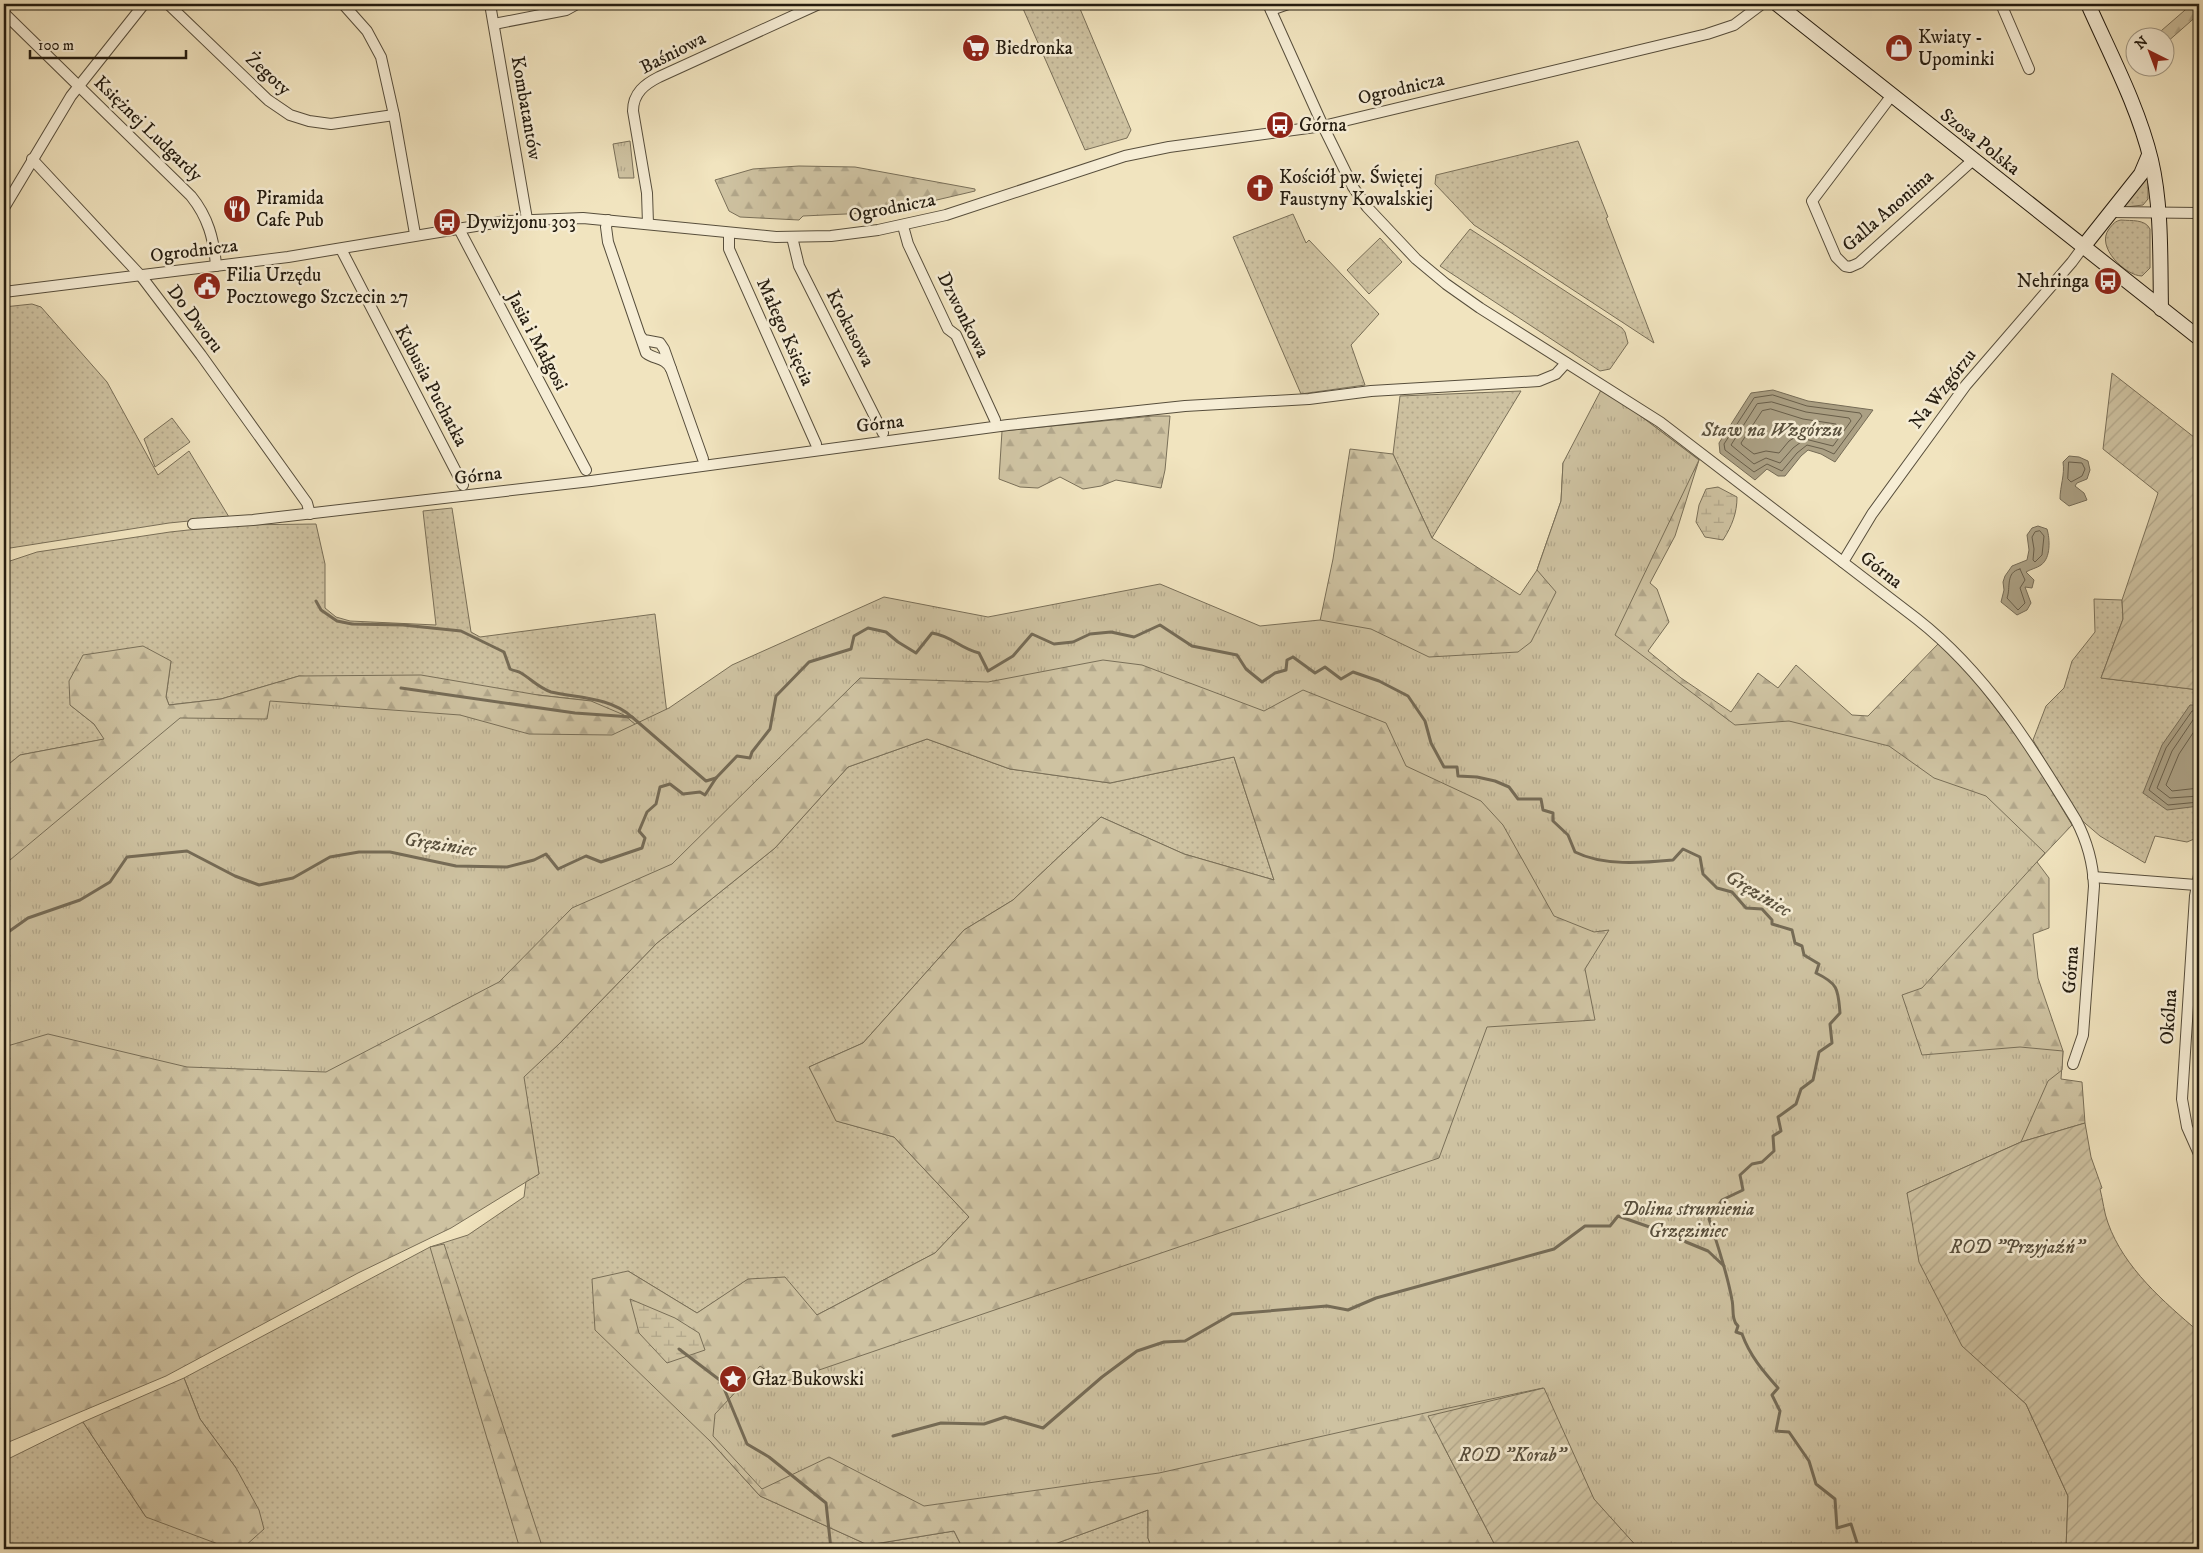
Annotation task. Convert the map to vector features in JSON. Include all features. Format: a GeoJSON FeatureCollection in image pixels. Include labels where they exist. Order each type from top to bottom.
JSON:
{"type":"FeatureCollection","features":[{"type":"Feature","properties":{"kind":"street"},"geometry":{"type":"LineString","coordinates":[[4,208],[32,159],[79,86],[144,4]]}},
{"type":"Feature","properties":{"kind":"street","name":"Żegoty"},"geometry":{"type":"LineString","coordinates":[[168,4],[268,100],[290,115],[308,121],[331,124],[394,115]]}},
{"type":"Feature","properties":{"kind":"street"},"geometry":{"type":"LineString","coordinates":[[343,4],[362,23],[377,47],[388,83],[415,234]]}},
{"type":"Feature","properties":{"kind":"street","name":"Kombatantów"},"geometry":{"type":"LineString","coordinates":[[490,4],[527,219]]}},
{"type":"Feature","properties":{"kind":"street"},"geometry":{"type":"LineString","coordinates":[[494,24],[566,10],[577,4]]}},
{"type":"Feature","properties":{"kind":"street","name":"Baśniowa"},"geometry":{"type":"LineString","coordinates":[[648,224],[647,193],[633,111],[633,105],[640,90],[659,77],[819,4]]}},
{"type":"Feature","properties":{"kind":"street"},"geometry":{"type":"LineString","coordinates":[[1270,7],[1288,4]]}},
{"type":"Feature","properties":{"kind":"street","name":"Ogrodnicza"},"geometry":{"type":"LineString","coordinates":[[4,292],[141,276],[340,249],[458,227],[527,219],[567,217],[730,233],[792,237],[846,234],[903,226],[965,210],[1084,168],[1125,156],[1169,147],[1322,126],[1723,30],[1744,20],[1762,4]]}},
{"type":"Feature","properties":{"kind":"street","name":"Szosa Polska"},"geometry":{"type":"LineString","coordinates":[[1777,4],[2199,338]]}},
{"type":"Feature","properties":{"kind":"street"},"geometry":{"type":"LineString","coordinates":[[2001,4],[2029,69]]}},
{"type":"Feature","properties":{"kind":"street"},"geometry":{"type":"LineString","coordinates":[[2089,4],[2138,118],[2150,154],[2158,213],[2161,308]]}},
{"type":"Feature","properties":{"kind":"street","name":"Górna"},"geometry":{"type":"LineString","coordinates":[[1270,7],[1322,126],[1360,197],[1416,259],[1459,294],[1660,422],[1843,562],[1945,642],[1987,688],[2023,735],[2076,820],[2085,838],[2094,877],[2083,1035],[2074,1064]]}},
{"type":"Feature","properties":{"kind":"street","name":"Księżnej Ludgardy"},"geometry":{"type":"LineString","coordinates":[[4,13],[197,202],[210,228],[216,266]]}},
{"type":"Feature","properties":{"kind":"street","name":"Galla Anonima"},"geometry":{"type":"LineString","coordinates":[[1892,95],[1812,201],[1839,262],[1850,267],[1859,263],[1973,160]]}},
{"type":"Feature","properties":{"kind":"street"},"geometry":{"type":"LineString","coordinates":[[2083,247],[2144,171],[2150,154]]}},
{"type":"Feature","properties":{"kind":"street","name":"Do Dworu"},"geometry":{"type":"LineString","coordinates":[[32,159],[141,276],[201,355],[307,503],[310,514]]}},
{"type":"Feature","properties":{"kind":"street"},"geometry":{"type":"LineString","coordinates":[[2137,180],[2147,175],[2154,178]]}},
{"type":"Feature","properties":{"kind":"street"},"geometry":{"type":"LineString","coordinates":[[2110,212],[2199,213]]}},
{"type":"Feature","properties":{"kind":"street"},"geometry":{"type":"LineString","coordinates":[[608,220],[606,227],[608,242],[648,354],[664,360],[671,369]]}},
{"type":"Feature","properties":{"kind":"street","name":"Dzwonkowa"},"geometry":{"type":"LineString","coordinates":[[903,226],[908,244],[948,330],[956,335],[995,420]]}},
{"type":"Feature","properties":{"kind":"street","name":"Jasia i Małgosi"},"geometry":{"type":"LineString","coordinates":[[458,227],[586,470]]}},
{"type":"Feature","properties":{"kind":"street","name":"Małego Księcia"},"geometry":{"type":"LineString","coordinates":[[730,233],[729,249],[816,444]]}},
{"type":"Feature","properties":{"kind":"street","name":"Krokusowa"},"geometry":{"type":"LineString","coordinates":[[792,237],[799,266],[883,433]]}},
{"type":"Feature","properties":{"kind":"street","name":"Na Wzgórzu"},"geometry":{"type":"LineString","coordinates":[[1843,562],[1872,514],[1966,385],[2083,247]]}},
{"type":"Feature","properties":{"kind":"street","name":"Kubusia Puchatka"},"geometry":{"type":"LineString","coordinates":[[340,249],[463,485]]}},
{"type":"Feature","properties":{"kind":"street"},"geometry":{"type":"LineString","coordinates":[[641,337],[644,340],[658,342],[662,345],[703,459]]}},
{"type":"Feature","properties":{"kind":"street","name":"Górna"},"geometry":{"type":"LineString","coordinates":[[193,524],[310,514],[599,480],[1008,425],[1185,406],[1309,399],[1372,391],[1539,382],[1556,374],[1566,363]]}},
{"type":"Feature","properties":{"kind":"street"},"geometry":{"type":"LineString","coordinates":[[2094,877],[2198,880]]}},
{"type":"Feature","properties":{"kind":"street","name":"Okólna"},"geometry":{"type":"LineString","coordinates":[[2198,880],[2194,973],[2182,1099],[2187,1127],[2198,1154]]}},
{"type":"Feature","properties":{"kind":"green space"},"geometry":{"type":"Polygon","coordinates":[[[1021,4],[1078,4],[1131,130],[1127,138],[1085,150],[1021,4]]]}},
{"type":"Feature","properties":{"kind":"green space"},"geometry":{"type":"Polygon","coordinates":[[[2192,4],[2199,4],[2199,14],[2176,34],[2176,28],[2164,28],[2192,4]]]}},
{"type":"Feature","properties":{"kind":"green space"},"geometry":{"type":"Polygon","coordinates":[[[630,141],[634,178],[619,178],[613,144],[630,141]]]}},
{"type":"Feature","properties":{"kind":"green space"},"geometry":{"type":"Polygon","coordinates":[[[1578,141],[1654,343],[1474,225],[1435,184],[1436,175],[1578,141]]]}},
{"type":"Feature","properties":{"kind":"green space"},"geometry":{"type":"Polygon","coordinates":[[[799,166],[855,167],[975,189],[975,191],[873,215],[867,213],[803,216],[799,220],[740,217],[729,211],[715,180],[753,169],[799,166]]]}},
{"type":"Feature","properties":{"kind":"green space"},"geometry":{"type":"Polygon","coordinates":[[[2146,179],[2148,181],[2148,199],[2143,205],[2124,206],[2146,179]]]}},
{"type":"Feature","properties":{"kind":"green space"},"geometry":{"type":"Polygon","coordinates":[[[1293,214],[1306,243],[1309,240],[1379,314],[1351,345],[1365,385],[1301,394],[1233,237],[1293,214]]]}},
{"type":"Feature","properties":{"kind":"green space"},"geometry":{"type":"Polygon","coordinates":[[[2121,220],[2142,222],[2150,229],[2150,268],[2142,276],[2135,275],[2121,266],[2109,252],[2106,244],[2106,236],[2109,229],[2113,224],[2121,220]]]}},
{"type":"Feature","properties":{"kind":"green space"},"geometry":{"type":"Polygon","coordinates":[[[1470,229],[1622,328],[1628,343],[1610,369],[1600,371],[1440,266],[1470,229]]]}},
{"type":"Feature","properties":{"kind":"green space"},"geometry":{"type":"Polygon","coordinates":[[[1380,238],[1402,262],[1369,294],[1347,270],[1380,238]]]}},
{"type":"Feature","properties":{"kind":"green space"},"geometry":{"type":"Polygon","coordinates":[[[32,304],[41,307],[107,382],[158,475],[189,451],[229,517],[169,523],[4,549],[4,307],[32,304]]]}},
{"type":"Feature","properties":{"kind":"green space"},"geometry":{"type":"Polygon","coordinates":[[[2112,373],[2199,441],[2199,690],[2101,678],[2123,619],[2122,600],[2158,493],[2103,449],[2112,373]]]}},
{"type":"Feature","properties":{"kind":"green space","name":"Dolina strumienia Grzęziniec"},"geometry":{"type":"Polygon","coordinates":[[[1601,390],[1614,396],[1699,460],[1615,635],[1735,725],[1789,721],[1889,746],[1934,778],[1986,796],[2045,853],[1922,988],[1902,995],[1922,1055],[2020,1047],[2063,1051],[2062,1070],[2048,1081],[2021,1142],[1907,1193],[1962,1345],[2026,1404],[2068,1496],[2066,1549],[1639,1549],[1594,1500],[1543,1388],[1159,1473],[924,1506],[829,1457],[762,1489],[713,1436],[715,1414],[760,1366],[784,1382],[1439,1158],[1487,1027],[1595,1020],[1585,969],[1609,930],[1594,932],[1554,916],[1503,825],[1481,801],[1406,766],[1386,723],[1303,690],[1264,711],[1142,665],[1103,660],[988,682],[860,678],[672,864],[572,908],[499,982],[326,1072],[187,1067],[48,1034],[4,1047],[4,865],[180,718],[267,719],[270,701],[460,715],[529,734],[612,735],[669,708],[732,665],[884,597],[988,617],[1160,584],[1260,626],[1320,620],[1371,629],[1429,657],[1518,652],[1531,642],[1556,592],[1537,570],[1561,501],[1563,463],[1601,390]]]}},
{"type":"Feature","properties":{"kind":"green space"},"geometry":{"type":"Polygon","coordinates":[[[1521,391],[1432,538],[1393,454],[1400,396],[1521,391]]]}},
{"type":"Feature","properties":{"kind":"green space"},"geometry":{"type":"Polygon","coordinates":[[[1614,396],[1699,460],[1675,536],[1650,583],[1657,589],[1669,622],[1648,651],[1681,678],[1731,712],[1758,673],[1778,688],[1796,665],[1852,715],[1868,716],[1939,643],[1970,675],[2026,748],[2072,825],[2037,862],[2049,878],[2049,928],[2033,934],[2038,978],[2063,1051],[2061,1079],[2082,1082],[2085,1123],[2021,1142],[1907,1193],[2026,1404],[2066,1549],[1639,1549],[1594,1500],[1543,1388],[1442,1443],[1497,1549],[1152,1549],[1148,1538],[1148,1510],[1041,1549],[963,1549],[954,1531],[868,1545],[760,1496],[711,1442],[595,1330],[592,1279],[628,1271],[697,1313],[748,1279],[785,1277],[817,1315],[935,1253],[969,1217],[894,1137],[836,1121],[809,1067],[863,1043],[964,930],[1013,900],[1101,817],[1184,854],[1274,880],[1234,757],[1110,783],[1010,769],[927,739],[848,767],[775,848],[657,943],[560,1043],[524,1077],[539,1174],[451,1228],[358,1273],[166,1376],[4,1444],[4,768],[20,755],[104,739],[94,724],[70,705],[69,681],[83,655],[143,646],[171,661],[166,697],[169,705],[221,699],[299,676],[421,675],[538,695],[591,701],[624,715],[666,750],[837,644],[1311,664],[1333,559],[1350,449],[1393,454],[1432,538],[1520,595],[1537,570],[1561,501],[1563,463],[1614,396]]]}},
{"type":"Feature","properties":{"kind":"green space"},"geometry":{"type":"Polygon","coordinates":[[[1153,416],[1170,416],[1165,470],[1161,488],[1116,480],[1101,486],[1083,489],[1060,477],[1038,488],[1020,487],[999,479],[1002,431],[1153,416]]]}},
{"type":"Feature","properties":{"kind":"green space"},"geometry":{"type":"Polygon","coordinates":[[[172,418],[190,442],[155,467],[144,439],[172,418]]]}},
{"type":"Feature","properties":{"kind":"green space"},"geometry":{"type":"Polygon","coordinates":[[[1718,487],[1737,497],[1733,519],[1723,540],[1705,537],[1696,522],[1699,505],[1706,489],[1718,487]]]}},
{"type":"Feature","properties":{"kind":"green space"},"geometry":{"type":"Polygon","coordinates":[[[452,508],[471,632],[480,637],[655,614],[671,747],[591,701],[538,695],[299,676],[221,699],[169,705],[166,697],[171,661],[70,705],[94,724],[105,739],[20,755],[4,768],[4,563],[37,552],[170,532],[234,525],[316,524],[325,564],[325,608],[336,617],[350,621],[436,625],[423,511],[452,508]]]}},
{"type":"Feature","properties":{"kind":"green space"},"geometry":{"type":"Polygon","coordinates":[[[2094,599],[2122,600],[2123,619],[2101,678],[2199,690],[2199,837],[2187,842],[2155,836],[2145,863],[2100,836],[2079,818],[2033,740],[2046,706],[2064,688],[2072,661],[2095,632],[2094,599]]]}},
{"type":"Feature","properties":{"kind":"green space"},"geometry":{"type":"Polygon","coordinates":[[[927,739],[1010,769],[1110,783],[1234,757],[1274,880],[1184,854],[1101,817],[1013,900],[964,930],[863,1043],[809,1067],[837,1121],[894,1137],[969,1217],[935,1253],[817,1315],[748,1280],[697,1313],[628,1271],[711,1442],[760,1496],[868,1545],[954,1531],[963,1549],[4,1549],[4,1461],[83,1422],[146,1517],[236,1468],[200,1419],[184,1378],[430,1247],[468,1235],[524,1197],[526,1181],[539,1174],[523,1077],[560,1043],[657,943],[775,848],[848,767],[927,739]]]}},
{"type":"Feature","properties":{"kind":"green space","name":"ROD \"Przyjaźń\""},"geometry":{"type":"Polygon","coordinates":[[[2085,1123],[2091,1157],[2102,1188],[2100,1189],[2105,1215],[2115,1239],[2124,1255],[2146,1283],[2199,1332],[2199,1549],[2066,1549],[2068,1496],[2026,1404],[1962,1346],[1919,1262],[1907,1193],[2021,1142],[2085,1123]]]}},
{"type":"Feature","properties":{"kind":"green space"},"geometry":{"type":"Polygon","coordinates":[[[444,1244],[543,1549],[520,1549],[430,1247],[444,1244]]]}},
{"type":"Feature","properties":{"kind":"green space"},"geometry":{"type":"Polygon","coordinates":[[[630,1299],[675,1318],[699,1333],[705,1350],[667,1363],[639,1333],[630,1299]]]}},
{"type":"Feature","properties":{"kind":"green space"},"geometry":{"type":"Polygon","coordinates":[[[184,1378],[200,1419],[236,1468],[259,1510],[264,1529],[244,1547],[218,1544],[146,1517],[83,1422],[184,1378]]]}},
{"type":"Feature","properties":{"kind":"green space","name":"ROD \"Korab\""},"geometry":{"type":"Polygon","coordinates":[[[1544,1388],[1594,1499],[1639,1549],[1497,1549],[1428,1416],[1544,1388]]]}},
{"type":"Feature","properties":{"kind":"green space"},"geometry":{"type":"Polygon","coordinates":[[[1148,1510],[1148,1538],[1152,1549],[1041,1549],[1148,1510]]]}},
{"type":"Feature","properties":{"kind":"water","name":"Staw na Wzgórzu"},"geometry":{"type":"Polygon","coordinates":[[[1773,390],[1808,401],[1873,410],[1835,462],[1821,454],[1808,450],[1785,476],[1778,476],[1767,469],[1755,480],[1720,453],[1719,443],[1751,393],[1773,390]]]}},
{"type":"Feature","properties":{"kind":"water"},"geometry":{"type":"Polygon","coordinates":[[[2069,456],[2079,457],[2088,461],[2090,470],[2087,479],[2077,483],[2075,486],[2084,493],[2087,500],[2069,506],[2060,499],[2063,462],[2069,456]]]}},
{"type":"Feature","properties":{"kind":"water"},"geometry":{"type":"Polygon","coordinates":[[[2038,526],[2047,529],[2049,543],[2047,558],[2041,565],[2026,572],[2034,580],[2032,588],[2025,587],[2031,603],[2027,610],[2017,615],[2001,602],[2004,590],[2003,582],[2012,566],[2027,560],[2029,550],[2027,535],[2032,528],[2038,526]]]}},
{"type":"Feature","properties":{"kind":"water"},"geometry":{"type":"Polygon","coordinates":[[[2190,705],[2199,705],[2199,806],[2167,810],[2143,793],[2162,745],[2190,705]]]}},
{"type":"Feature","properties":{"kind":"waterway"},"geometry":{"type":"LineString","coordinates":[[316,601],[321,610],[337,621],[352,624],[403,625],[461,631],[504,652],[510,669],[521,673],[539,686],[551,692],[604,702],[623,710],[632,717]]}},
{"type":"Feature","properties":{"kind":"waterway","name":"Gręziniec"},"geometry":{"type":"LineString","coordinates":[[4,935],[28,918],[80,900],[110,882],[127,857],[187,851],[235,876],[259,885],[293,878],[330,857],[359,852],[390,852],[456,866],[507,867],[534,860],[546,854],[558,869],[586,856],[601,862],[642,848],[645,838],[639,831],[647,812],[656,804],[660,787],[670,784],[683,794],[700,792],[705,795],[716,778],[737,756],[750,758],[752,752],[770,729],[776,696],[809,662],[851,649],[854,636],[868,628],[886,632],[916,653],[932,633],[939,635],[979,653],[988,671],[1013,656],[1032,634],[1054,644],[1073,642],[1090,634],[1111,632],[1134,637],[1160,625],[1192,646],[1237,655],[1246,669],[1262,682],[1275,673],[1286,670],[1287,660],[1293,657],[1315,673],[1325,667],[1341,679],[1353,672],[1379,681],[1408,696],[1425,721],[1431,743],[1444,767],[1457,767],[1458,776],[1477,777],[1495,781],[1509,787],[1518,799],[1541,799],[1543,810],[1553,813],[1553,821],[1568,835],[1575,852],[1598,860],[1622,862],[1673,860],[1683,849],[1700,857],[1703,874],[1717,888],[1732,892],[1746,908],[1762,909],[1772,920],[1772,924],[1792,930],[1795,943],[1802,946],[1804,955],[1819,964],[1816,973],[1824,977],[1836,988],[1840,1013],[1830,1024],[1832,1043],[1819,1052],[1813,1080],[1801,1089],[1796,1104],[1778,1117],[1781,1131],[1773,1136],[1774,1151],[1762,1162],[1752,1164],[1740,1175],[1743,1190],[1722,1200],[1709,1219],[1728,1279],[1734,1317],[1738,1326],[1736,1332],[1742,1334],[1753,1356],[1778,1388],[1772,1395],[1780,1411],[1776,1431],[1789,1432],[1809,1461],[1816,1484],[1835,1499],[1837,1528],[1851,1524],[1859,1549]]}},
{"type":"Feature","properties":{"kind":"waterway"},"geometry":{"type":"LineString","coordinates":[[401,688],[575,713],[632,717],[706,781],[716,778]]}},
{"type":"Feature","properties":{"kind":"waterway"},"geometry":{"type":"LineString","coordinates":[[893,1436],[941,1423],[984,1424],[1005,1417],[1043,1428],[1102,1377],[1137,1351],[1164,1342],[1185,1341],[1232,1314],[1327,1306],[1348,1310],[1376,1298],[1554,1249],[1585,1226],[1610,1226],[1618,1216],[1658,1230],[1662,1235],[1672,1232],[1686,1242],[1708,1251],[1724,1266]]}},
{"type":"Feature","properties":{"kind":"waterway"},"geometry":{"type":"LineString","coordinates":[[679,1349],[721,1381],[747,1444],[769,1457],[826,1503],[831,1549]]}},
{"type":"Feature","properties":{"kind":"place","name":"Biedronka"},"geometry":{"type":"Point","coordinates":[976,48]}},
{"type":"Feature","properties":{"kind":"place","name":"Kwiaty - Upominki"},"geometry":{"type":"Point","coordinates":[1899,48]}},
{"type":"Feature","properties":{"kind":"place","name":"Górna"},"geometry":{"type":"Point","coordinates":[1280,125]}},
{"type":"Feature","properties":{"kind":"place","name":"Kościół pw. Świętej Faustyny Kowalskiej"},"geometry":{"type":"Point","coordinates":[1260,188]}},
{"type":"Feature","properties":{"kind":"place","name":"Piramida Cafe Pub"},"geometry":{"type":"Point","coordinates":[237,209]}},
{"type":"Feature","properties":{"kind":"place","name":"Dywizjonu 303"},"geometry":{"type":"Point","coordinates":[447,222]}},
{"type":"Feature","properties":{"kind":"place","name":"Nehringa"},"geometry":{"type":"Point","coordinates":[2108,281]}},
{"type":"Feature","properties":{"kind":"place","name":"Filia Urzędu Pocztowego Szczecin 27"},"geometry":{"type":"Point","coordinates":[207,286]}},
{"type":"Feature","properties":{"kind":"place","name":"Głaz Bukowski"},"geometry":{"type":"Point","coordinates":[733,1379]}}]}
